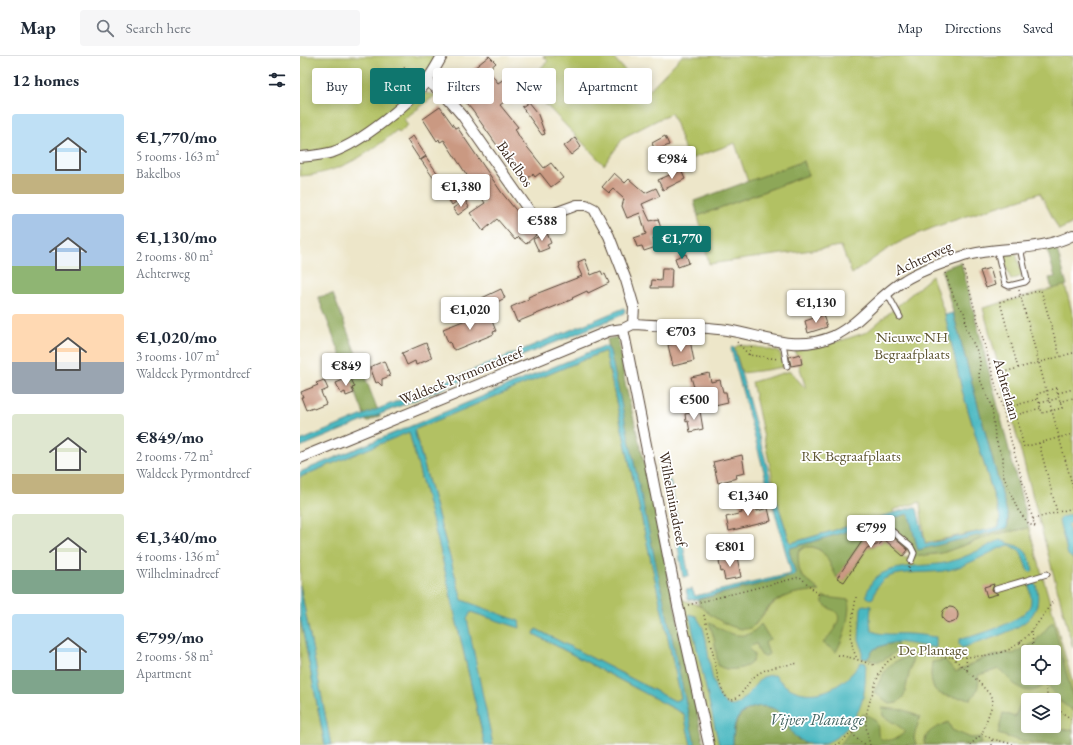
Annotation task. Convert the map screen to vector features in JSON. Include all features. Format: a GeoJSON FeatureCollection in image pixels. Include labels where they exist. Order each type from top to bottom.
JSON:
{"type":"FeatureCollection","features":[{"type":"Feature","properties":{"kind":"street"},"geometry":{"type":"LineString","coordinates":[[425,78],[442,56]]}},
{"type":"Feature","properties":{"kind":"street","name":"Bakelbos"},"geometry":{"type":"LineString","coordinates":[[425,82],[444,94],[462,115],[533,216],[539,218],[544,217],[577,205],[586,205],[594,209],[609,236],[626,280],[634,307],[634,324]]}},
{"type":"Feature","properties":{"kind":"street"},"geometry":{"type":"LineString","coordinates":[[300,157],[334,152],[350,144],[367,134],[403,104]]}},
{"type":"Feature","properties":{"kind":"street","name":"Achterweg"},"geometry":{"type":"LineString","coordinates":[[634,324],[727,330],[783,343],[811,343],[836,335],[904,280],[941,264],[980,252],[1020,248],[1064,240],[1073,235]]}},
{"type":"Feature","properties":{"kind":"street","name":"Waldeck Pyrmontdreef"},"geometry":{"type":"LineString","coordinates":[[300,458],[609,331],[624,329],[634,324]]}},
{"type":"Feature","properties":{"kind":"street","name":"Wilhelminadreef"},"geometry":{"type":"LineString","coordinates":[[624,329],[678,606],[709,745]]}},
{"type":"Feature","properties":{"kind":"lane"},"geometry":{"type":"LineString","coordinates":[[997,250],[1005,284],[1009,286],[1026,282],[1028,278],[1020,248]]}},
{"type":"Feature","properties":{"kind":"lane"},"geometry":{"type":"LineString","coordinates":[[887,294],[900,317]]}},
{"type":"Feature","properties":{"kind":"lane"},"geometry":{"type":"LineString","coordinates":[[783,343],[787,366]]}},
{"type":"Feature","properties":{"kind":"lane"},"geometry":{"type":"LineString","coordinates":[[886,526],[911,547],[914,553],[910,563]]}},
{"type":"Feature","properties":{"kind":"lane"},"geometry":{"type":"LineString","coordinates":[[996,589],[1047,574]]}},
{"type":"Feature","properties":{"kind":"path","name":"Achterlaan"},"geometry":{"type":"LineString","coordinates":[[941,264],[955,300],[966,314],[966,328],[980,361],[979,377],[992,408],[994,436],[1003,456],[1003,475],[1018,510],[1029,524],[1035,527],[960,257]]}},
{"type":"Feature","properties":{"kind":"path"},"geometry":{"type":"LineString","coordinates":[[1017,284],[1073,488]]}},
{"type":"Feature","properties":{"kind":"path"},"geometry":{"type":"LineString","coordinates":[[1018,368],[1000,302],[1041,290],[1060,356]]}},
{"type":"Feature","properties":{"kind":"path"},"geometry":{"type":"LineString","coordinates":[[727,330],[739,345],[749,354],[779,359],[785,356]]}},
{"type":"Feature","properties":{"kind":"path"},"geometry":{"type":"LineString","coordinates":[[1073,352],[1004,372],[1024,447],[1073,434]]}},
{"type":"Feature","properties":{"kind":"path"},"geometry":{"type":"LineString","coordinates":[[1056,388],[1058,393],[1062,408],[1042,413],[1037,394],[1056,388]]}},
{"type":"Feature","properties":{"kind":"path"},"geometry":{"type":"LineString","coordinates":[[1058,393],[1073,389]]}},
{"type":"Feature","properties":{"kind":"path"},"geometry":{"type":"LineString","coordinates":[[1039,403],[1059,398]]}},
{"type":"Feature","properties":{"kind":"path"},"geometry":{"type":"LineString","coordinates":[[1060,402],[1073,398]]}},
{"type":"Feature","properties":{"kind":"path"},"geometry":{"type":"LineString","coordinates":[[1013,406],[1038,399]]}},
{"type":"Feature","properties":{"kind":"path"},"geometry":{"type":"LineString","coordinates":[[1016,414],[1041,408]]}},
{"type":"Feature","properties":{"kind":"path"},"geometry":{"type":"LineString","coordinates":[[1039,443],[1057,512]]}},
{"type":"Feature","properties":{"kind":"path"},"geometry":{"type":"LineString","coordinates":[[1033,519],[1073,508]]}},
{"type":"Feature","properties":{"kind":"path"},"geometry":{"type":"LineString","coordinates":[[910,563],[910,574]]}},
{"type":"Feature","properties":{"kind":"path"},"geometry":{"type":"LineString","coordinates":[[686,605],[800,577],[819,595]]}},
{"type":"Feature","properties":{"kind":"path"},"geometry":{"type":"LineString","coordinates":[[856,597],[851,638],[853,649],[858,660]]}},
{"type":"Feature","properties":{"kind":"path"},"geometry":{"type":"LineString","coordinates":[[851,733],[859,741],[869,745],[866,719],[879,673],[886,664],[894,658],[911,654],[966,657],[1000,653],[1012,648],[1032,631],[1054,600]]}},
{"type":"Feature","properties":{"kind":"path"},"geometry":{"type":"LineString","coordinates":[[704,615],[712,643],[714,663],[719,682],[726,696],[730,699],[734,700],[738,697],[754,678],[762,672],[771,668],[799,663]]}},
{"type":"Feature","properties":{"kind":"path"},"geometry":{"type":"LineString","coordinates":[[1032,631],[1033,645]]}},
{"type":"Feature","properties":{"kind":"path"},"geometry":{"type":"LineString","coordinates":[[1020,642],[1024,645]]}},
{"type":"Feature","properties":{"kind":"path"},"geometry":{"type":"LineString","coordinates":[[838,655],[874,665]]}},
{"type":"Feature","properties":{"kind":"path"},"geometry":{"type":"LineString","coordinates":[[952,657],[975,678],[993,698],[992,706],[982,734],[970,745]]}},
{"type":"Feature","properties":{"kind":"path"},"geometry":{"type":"LineString","coordinates":[[966,657],[966,670]]}},
{"type":"Feature","properties":{"kind":"path"},"geometry":{"type":"LineString","coordinates":[[1061,711],[1073,720]]}},
{"type":"Feature","properties":{"kind":"path"},"geometry":{"type":"LineString","coordinates":[[836,745],[839,744],[866,719]]}},
{"type":"Feature","properties":{"kind":"path"},"geometry":{"type":"LineString","coordinates":[[982,734],[1016,745]]}},
{"type":"Feature","properties":{"kind":"path"},"geometry":{"type":"LineString","coordinates":[[992,738],[992,745]]}},
{"type":"Feature","properties":{"kind":"green space"},"geometry":{"type":"Polygon","coordinates":[[[300,56],[437,56],[425,75],[425,68],[370,68],[370,104],[397,104],[374,123],[349,140],[327,150],[300,153],[300,56]]]}},
{"type":"Feature","properties":{"kind":"green space"},"geometry":{"type":"Polygon","coordinates":[[[543,56],[612,56],[623,68],[564,68],[564,104],[652,104],[652,87],[682,56],[1073,56],[1073,223],[1059,230],[1040,193],[932,228],[915,235],[880,254],[852,274],[841,246],[709,264],[698,216],[808,175],[804,161],[748,182],[735,143],[688,160],[671,113],[624,137],[604,165],[545,104],[556,104],[556,68],[541,68],[548,61],[543,56]]]}},
{"type":"Feature","properties":{"kind":"green space"},"geometry":{"type":"Polygon","coordinates":[[[425,93],[433,94],[433,97],[425,103],[425,93]]]}},
{"type":"Feature","properties":{"kind":"green space"},"geometry":{"type":"Polygon","coordinates":[[[407,104],[424,104],[404,119],[408,125],[399,133],[397,130],[364,155],[340,167],[300,176],[300,161],[338,154],[407,104]]]}},
{"type":"Feature","properties":{"kind":"green space"},"geometry":{"type":"Polygon","coordinates":[[[804,161],[808,175],[698,216],[694,201],[804,161]]]}},
{"type":"Feature","properties":{"kind":"green space"},"geometry":{"type":"Polygon","coordinates":[[[1046,245],[1056,246],[1067,285],[1052,289],[1049,278],[1055,277],[1046,245]]]}},
{"type":"Feature","properties":{"kind":"green space"},"geometry":{"type":"Polygon","coordinates":[[[1016,253],[1022,276],[1011,280],[1002,255],[1016,253]]]}},
{"type":"Feature","properties":{"kind":"green space"},"geometry":{"type":"Polygon","coordinates":[[[961,262],[1029,528],[995,534],[942,553],[913,557],[908,550],[882,527],[869,531],[837,578],[826,556],[820,550],[813,547],[805,547],[800,550],[798,553],[799,569],[802,576],[820,591],[791,594],[778,600],[766,610],[757,622],[750,628],[737,628],[729,625],[706,611],[697,601],[792,576],[795,572],[789,551],[790,548],[907,514],[909,515],[918,550],[1008,525],[1008,517],[942,271],[945,268],[961,262]]]}},
{"type":"Feature","properties":{"kind":"green space"},"geometry":{"type":"Polygon","coordinates":[[[932,276],[945,315],[962,390],[1000,517],[999,527],[925,543],[920,502],[893,510],[894,513],[791,543],[779,508],[752,382],[790,371],[806,389],[795,351],[843,340],[867,332],[932,276]]]}},
{"type":"Feature","properties":{"kind":"green space"},"geometry":{"type":"Polygon","coordinates":[[[1065,285],[1073,316],[1073,648],[983,308],[1065,285]]]}},
{"type":"Feature","properties":{"kind":"green space"},"geometry":{"type":"Polygon","coordinates":[[[333,294],[380,416],[367,422],[318,297],[333,294]]]}},
{"type":"Feature","properties":{"kind":"green space"},"geometry":{"type":"Polygon","coordinates":[[[618,337],[625,383],[643,457],[704,745],[695,745],[607,339],[618,337]]]}},
{"type":"Feature","properties":{"kind":"green space"},"geometry":{"type":"Polygon","coordinates":[[[739,345],[764,348],[779,352],[783,367],[742,373],[734,348],[739,345]]]}},
{"type":"Feature","properties":{"kind":"green space"},"geometry":{"type":"Polygon","coordinates":[[[605,351],[681,698],[675,701],[536,629],[534,634],[684,714],[691,745],[493,745],[466,619],[471,612],[520,627],[462,600],[414,429],[605,351]]]}},
{"type":"Feature","properties":{"kind":"green space"},"geometry":{"type":"Polygon","coordinates":[[[409,431],[440,549],[485,745],[331,745],[300,585],[300,477],[409,431]]]}},
{"type":"Feature","properties":{"kind":"green space","name":"De Plantage"},"geometry":{"type":"Polygon","coordinates":[[[1029,528],[1073,684],[1073,745],[714,745],[680,599],[699,605],[729,625],[755,625],[775,602],[782,598],[808,591],[820,591],[802,575],[797,563],[799,552],[806,546],[811,546],[823,552],[836,575],[844,582],[870,544],[873,546],[880,544],[884,539],[905,558],[942,553],[995,534],[1029,528]]]}},
{"type":"Feature","properties":{"kind":"green space"},"geometry":{"type":"Polygon","coordinates":[[[823,597],[849,600],[846,627],[836,652],[823,643],[835,628],[838,615],[823,603],[823,597]]]}},
{"type":"Feature","properties":{"kind":"green space"},"geometry":{"type":"Polygon","coordinates":[[[300,617],[325,745],[300,745],[300,617]]]}},
{"type":"Feature","properties":{"kind":"green space"},"geometry":{"type":"Polygon","coordinates":[[[1053,621],[1059,645],[1030,645],[1034,643],[1053,621]]]}},
{"type":"Feature","properties":{"kind":"green space"},"geometry":{"type":"Polygon","coordinates":[[[709,622],[729,633],[740,635],[751,633],[761,624],[770,639],[765,643],[769,654],[762,656],[758,650],[757,644],[753,645],[749,649],[754,654],[754,659],[748,665],[739,669],[725,669],[721,667],[718,665],[714,638],[709,622]]]}},
{"type":"Feature","properties":{"kind":"green space"},"geometry":{"type":"Polygon","coordinates":[[[897,642],[898,651],[886,658],[880,661],[872,661],[867,659],[874,649],[897,642]]]}},
{"type":"Feature","properties":{"kind":"green space"},"geometry":{"type":"Polygon","coordinates":[[[1021,650],[1021,685],[1045,685],[1035,690],[1025,690],[1015,685],[1000,669],[978,675],[978,688],[971,699],[952,697],[939,693],[934,689],[931,674],[932,662],[945,660],[956,672],[982,659],[1005,653],[1013,654],[1021,650]]]}},
{"type":"Feature","properties":{"kind":"green space"},"geometry":{"type":"Polygon","coordinates":[[[1061,652],[1073,698],[1073,711],[1061,702],[1061,693],[1054,693],[1048,685],[1061,685],[1061,652]]]}},
{"type":"Feature","properties":{"kind":"green space"},"geometry":{"type":"Polygon","coordinates":[[[913,657],[904,696],[897,703],[890,704],[874,692],[888,667],[898,660],[913,657]]]}},
{"type":"Feature","properties":{"kind":"green space"},"geometry":{"type":"Polygon","coordinates":[[[1021,702],[1021,733],[1061,733],[1061,730],[1073,729],[1073,745],[1036,743],[1017,740],[998,734],[1003,713],[1015,717],[1021,702]]]}},
{"type":"Feature","properties":{"kind":"green space"},"geometry":{"type":"Polygon","coordinates":[[[759,706],[774,708],[782,714],[797,739],[806,742],[803,745],[733,745],[735,725],[741,715],[752,708],[759,706]]]}},
{"type":"Feature","properties":{"kind":"green space"},"geometry":{"type":"Polygon","coordinates":[[[882,708],[904,710],[920,717],[914,737],[916,745],[840,745],[863,714],[870,716],[875,720],[879,737],[882,739],[889,740],[897,738],[904,733],[906,731],[883,716],[882,708]]]}},
{"type":"Feature","properties":{"kind":"green space"},"geometry":{"type":"Polygon","coordinates":[[[948,722],[952,730],[971,738],[981,737],[981,743],[978,745],[925,745],[926,736],[932,730],[948,722]]]}},
{"type":"Feature","properties":{"kind":"water"},"geometry":{"type":"Polygon","coordinates":[[[624,308],[625,311],[622,315],[300,447],[300,441],[624,308]]]}},
{"type":"Feature","properties":{"kind":"water"},"geometry":{"type":"Polygon","coordinates":[[[953,313],[1008,517],[1007,528],[918,550],[909,515],[907,514],[790,548],[789,551],[795,572],[792,576],[694,600],[688,599],[686,590],[692,589],[695,596],[790,574],[791,572],[731,349],[732,347],[734,348],[779,508],[791,543],[914,507],[917,509],[925,543],[927,544],[999,527],[1000,517],[962,390],[945,315],[953,313]]]}},
{"type":"Feature","properties":{"kind":"water"},"geometry":{"type":"Polygon","coordinates":[[[604,346],[610,351],[695,745],[691,745],[684,714],[534,634],[536,629],[675,701],[681,698],[605,351],[414,430],[462,600],[519,621],[520,628],[471,612],[467,619],[493,745],[485,745],[440,549],[409,432],[300,477],[300,472],[604,346]]]}},
{"type":"Feature","properties":{"kind":"water"},"geometry":{"type":"Polygon","coordinates":[[[670,480],[677,516],[672,517],[665,481],[670,480]]]}},
{"type":"Feature","properties":{"kind":"water"},"geometry":{"type":"Polygon","coordinates":[[[1073,514],[1073,522],[1068,525],[1073,545],[1073,559],[1068,555],[1059,521],[1062,517],[1073,514]]]}},
{"type":"Feature","properties":{"kind":"water"},"geometry":{"type":"Polygon","coordinates":[[[679,524],[689,576],[683,577],[674,525],[679,524]]]}},
{"type":"Feature","properties":{"kind":"water"},"geometry":{"type":"Polygon","coordinates":[[[1000,540],[1018,546],[1025,552],[1031,562],[1032,572],[1028,571],[1020,551],[1010,545],[949,570],[900,574],[886,578],[878,586],[873,598],[870,599],[867,597],[868,590],[875,578],[883,573],[893,569],[905,567],[949,562],[969,555],[1000,540]]]}},
{"type":"Feature","properties":{"kind":"water"},"geometry":{"type":"Polygon","coordinates":[[[1030,582],[1036,585],[1038,598],[1035,610],[1030,617],[1014,629],[1003,634],[962,648],[959,645],[960,639],[977,635],[1009,623],[1025,612],[1031,603],[1030,582]]]}},
{"type":"Feature","properties":{"kind":"water"},"geometry":{"type":"Polygon","coordinates":[[[300,585],[331,745],[325,745],[300,617],[300,585]]]}},
{"type":"Feature","properties":{"kind":"water"},"geometry":{"type":"Polygon","coordinates":[[[863,605],[871,606],[871,629],[876,633],[911,634],[936,637],[936,648],[898,642],[874,649],[867,659],[862,658],[862,648],[859,639],[861,608],[863,605]]]}},
{"type":"Feature","properties":{"kind":"water","name":"Vijver Plantage"},"geometry":{"type":"Polygon","coordinates":[[[689,614],[696,616],[703,628],[713,681],[720,698],[726,704],[731,706],[736,705],[746,696],[759,680],[770,675],[775,675],[786,686],[796,691],[817,693],[828,690],[846,679],[861,662],[866,663],[865,689],[861,704],[854,719],[843,732],[836,737],[822,744],[813,744],[804,742],[795,737],[781,714],[776,710],[764,706],[751,708],[745,711],[736,721],[733,745],[719,745],[689,614]]]}},
{"type":"Feature","properties":{"kind":"building"},"geometry":{"type":"Polygon","coordinates":[[[489,56],[496,63],[490,68],[474,68],[489,56]]]}},
{"type":"Feature","properties":{"kind":"building"},"geometry":{"type":"Polygon","coordinates":[[[494,78],[498,83],[502,80],[502,104],[500,105],[518,127],[515,129],[520,138],[544,168],[551,163],[563,178],[551,187],[540,173],[535,177],[533,174],[523,182],[467,104],[494,104],[494,78]]]}},
{"type":"Feature","properties":{"kind":"building"},"geometry":{"type":"Polygon","coordinates":[[[526,104],[531,104],[537,112],[545,134],[542,135],[522,107],[526,104]]]}},
{"type":"Feature","properties":{"kind":"building"},"geometry":{"type":"Polygon","coordinates":[[[440,107],[455,128],[457,127],[502,193],[536,235],[526,244],[518,237],[515,240],[497,219],[483,231],[470,213],[485,203],[444,140],[440,142],[439,139],[437,141],[423,119],[440,107]]]}},
{"type":"Feature","properties":{"kind":"building"},"geometry":{"type":"Polygon","coordinates":[[[413,136],[426,156],[420,160],[407,140],[413,136]]]}},
{"type":"Feature","properties":{"kind":"building"},"geometry":{"type":"Polygon","coordinates":[[[665,136],[669,145],[655,151],[652,143],[665,136]]]}},
{"type":"Feature","properties":{"kind":"building"},"geometry":{"type":"Polygon","coordinates":[[[575,138],[581,147],[571,155],[564,146],[575,138]]]}},
{"type":"Feature","properties":{"kind":"building"},"geometry":{"type":"Polygon","coordinates":[[[426,157],[457,201],[452,205],[421,160],[426,157]]]}},
{"type":"Feature","properties":{"kind":"building"},"geometry":{"type":"Polygon","coordinates":[[[681,170],[685,179],[663,190],[658,180],[681,170]]]}},
{"type":"Feature","properties":{"kind":"building"},"geometry":{"type":"Polygon","coordinates":[[[614,173],[625,183],[629,179],[645,193],[656,188],[660,196],[642,204],[650,221],[658,219],[663,235],[653,238],[656,247],[644,251],[642,246],[637,247],[634,238],[646,234],[640,213],[627,218],[622,206],[624,199],[613,189],[609,193],[602,187],[614,173]]]}},
{"type":"Feature","properties":{"kind":"building"},"geometry":{"type":"Polygon","coordinates":[[[465,200],[469,207],[458,215],[453,208],[465,200]]]}},
{"type":"Feature","properties":{"kind":"building"},"geometry":{"type":"Polygon","coordinates":[[[547,233],[551,243],[547,245],[549,248],[539,252],[533,239],[547,233]]]}},
{"type":"Feature","properties":{"kind":"building"},"geometry":{"type":"Polygon","coordinates":[[[686,254],[689,263],[678,267],[675,258],[686,254]]]}},
{"type":"Feature","properties":{"kind":"building"},"geometry":{"type":"Polygon","coordinates":[[[585,259],[591,275],[601,271],[603,275],[605,274],[609,283],[588,293],[587,291],[572,298],[573,299],[517,322],[511,307],[529,299],[528,297],[582,276],[578,267],[578,262],[585,259]]]}},
{"type":"Feature","properties":{"kind":"building"},"geometry":{"type":"Polygon","coordinates":[[[662,268],[672,268],[671,288],[651,288],[652,280],[661,281],[662,268]]]}},
{"type":"Feature","properties":{"kind":"building"},"geometry":{"type":"Polygon","coordinates":[[[990,268],[995,285],[986,288],[980,271],[990,268]]]}},
{"type":"Feature","properties":{"kind":"building"},"geometry":{"type":"Polygon","coordinates":[[[501,289],[505,298],[485,308],[482,298],[501,289]]]}},
{"type":"Feature","properties":{"kind":"building"},"geometry":{"type":"Polygon","coordinates":[[[833,301],[837,308],[827,314],[823,307],[833,301]]]}},
{"type":"Feature","properties":{"kind":"building"},"geometry":{"type":"Polygon","coordinates":[[[488,311],[496,331],[493,332],[494,334],[455,350],[452,348],[450,342],[448,343],[443,329],[488,311]]]}},
{"type":"Feature","properties":{"kind":"building"},"geometry":{"type":"Polygon","coordinates":[[[823,315],[827,327],[808,333],[805,321],[823,315]]]}},
{"type":"Feature","properties":{"kind":"building"},"geometry":{"type":"Polygon","coordinates":[[[690,340],[694,361],[673,366],[668,345],[690,340]]]}},
{"type":"Feature","properties":{"kind":"building"},"geometry":{"type":"Polygon","coordinates":[[[426,343],[432,358],[416,365],[415,361],[407,365],[402,353],[426,343]]]}},
{"type":"Feature","properties":{"kind":"building"},"geometry":{"type":"Polygon","coordinates":[[[800,354],[802,364],[791,366],[789,357],[800,354]]]}},
{"type":"Feature","properties":{"kind":"building"},"geometry":{"type":"Polygon","coordinates":[[[347,358],[352,368],[344,371],[339,361],[347,358]]]}},
{"type":"Feature","properties":{"kind":"building"},"geometry":{"type":"Polygon","coordinates":[[[384,361],[390,376],[382,379],[382,386],[378,382],[376,383],[370,367],[384,361]]]}},
{"type":"Feature","properties":{"kind":"building"},"geometry":{"type":"Polygon","coordinates":[[[709,373],[711,382],[720,380],[723,392],[726,392],[728,403],[715,406],[714,400],[706,401],[704,389],[695,391],[691,377],[709,373]]]}},
{"type":"Feature","properties":{"kind":"building"},"geometry":{"type":"Polygon","coordinates":[[[350,377],[355,387],[352,388],[354,393],[346,396],[345,392],[341,394],[336,383],[350,377]]]}},
{"type":"Feature","properties":{"kind":"building"},"geometry":{"type":"Polygon","coordinates":[[[324,380],[328,389],[321,392],[326,404],[314,409],[313,407],[306,410],[301,397],[303,397],[301,392],[318,385],[316,383],[324,380]]]}},
{"type":"Feature","properties":{"kind":"building"},"geometry":{"type":"Polygon","coordinates":[[[700,411],[703,429],[690,432],[685,414],[700,411]]]}},
{"type":"Feature","properties":{"kind":"building"},"geometry":{"type":"Polygon","coordinates":[[[742,455],[745,473],[736,475],[737,478],[718,483],[713,462],[742,455]]]}},
{"type":"Feature","properties":{"kind":"building"},"geometry":{"type":"Polygon","coordinates":[[[754,500],[757,511],[768,508],[771,521],[729,531],[726,517],[742,513],[739,503],[754,500]]]}},
{"type":"Feature","properties":{"kind":"building"},"geometry":{"type":"Polygon","coordinates":[[[882,527],[908,550],[903,556],[884,539],[880,544],[867,548],[844,582],[837,578],[869,531],[882,527]]]}},
{"type":"Feature","properties":{"kind":"building"},"geometry":{"type":"Polygon","coordinates":[[[737,557],[741,577],[725,580],[723,571],[721,572],[719,561],[737,557]]]}},
{"type":"Feature","properties":{"kind":"building"},"geometry":{"type":"Polygon","coordinates":[[[994,584],[992,590],[998,594],[987,597],[984,587],[994,584]]]}},
{"type":"Feature","properties":{"kind":"building"},"geometry":{"type":"Polygon","coordinates":[[[950,607],[957,612],[958,615],[953,622],[950,623],[943,618],[942,615],[947,608],[950,607]]]}},
{"type":"Feature","properties":{"kind":"park label","name":"Nieuwe NH Begraafplaats"},"geometry":{"type":"Point","coordinates":[912,346]}},
{"type":"Feature","properties":{"kind":"park label","name":"RK Begraafplaats"},"geometry":{"type":"Point","coordinates":[851,456]}}]}
